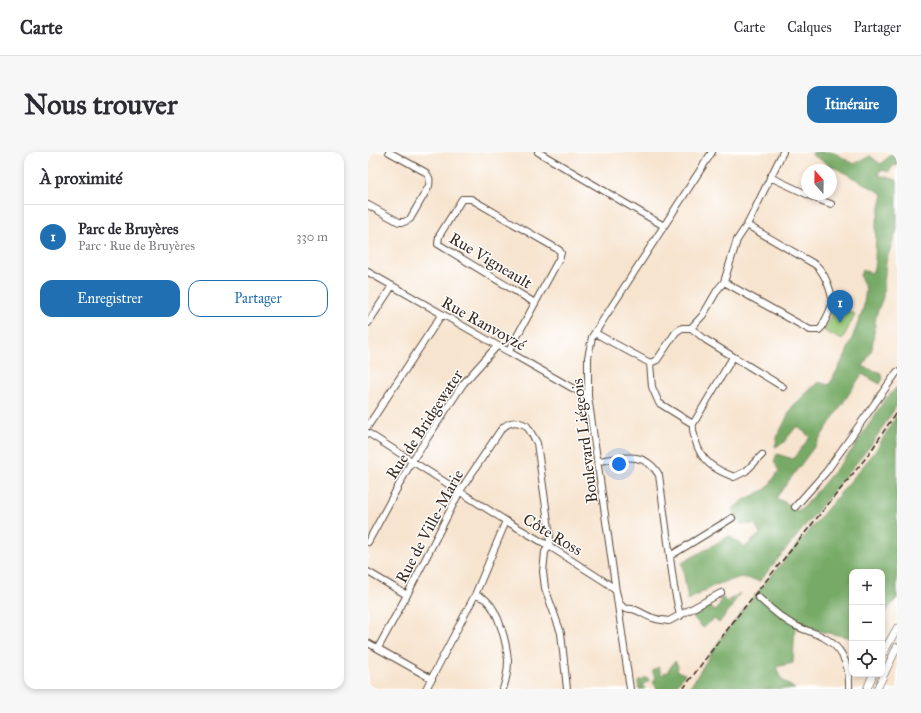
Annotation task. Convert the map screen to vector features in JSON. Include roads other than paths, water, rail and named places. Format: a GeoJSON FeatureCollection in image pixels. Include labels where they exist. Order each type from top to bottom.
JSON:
{"type":"FeatureCollection","features":[{"type":"Feature","properties":{"kind":"main road"},"geometry":{"type":"LineString","coordinates":[[885,650],[897,628]]}},
{"type":"Feature","properties":{"kind":"main road"},"geometry":{"type":"LineString","coordinates":[[877,689],[897,647]]}},
{"type":"Feature","properties":{"kind":"main road"},"geometry":{"type":"LineString","coordinates":[[867,689],[872,677]]}},
{"type":"Feature","properties":{"kind":"street"},"geometry":{"type":"LineString","coordinates":[[368,205],[399,222],[404,222],[410,219],[430,186],[429,176],[425,172],[389,152]]}},
{"type":"Feature","properties":{"kind":"street"},"geometry":{"type":"LineString","coordinates":[[538,152],[664,226]]}},
{"type":"Feature","properties":{"kind":"street"},"geometry":{"type":"LineString","coordinates":[[703,152],[711,154]]}},
{"type":"Feature","properties":{"kind":"street"},"geometry":{"type":"LineString","coordinates":[[691,328],[703,316],[718,289],[724,282],[738,240],[783,152]]}},
{"type":"Feature","properties":{"kind":"street","name":"Boulevard Liégeois"},"geometry":{"type":"LineString","coordinates":[[630,689],[588,396],[588,358],[592,337],[711,154]]}},
{"type":"Feature","properties":{"kind":"street"},"geometry":{"type":"LineString","coordinates":[[770,177],[817,200],[832,204]]}},
{"type":"Feature","properties":{"kind":"street","name":"Rue Vigneault"},"geometry":{"type":"LineString","coordinates":[[509,351],[559,259],[560,253],[559,250],[471,199],[462,199],[439,236],[438,244],[535,303]]}},
{"type":"Feature","properties":{"kind":"street"},"geometry":{"type":"LineString","coordinates":[[724,282],[810,330],[819,330],[822,327],[832,306],[830,291],[820,269],[816,265],[747,225]]}},
{"type":"Feature","properties":{"kind":"street","name":"Rue Ranvoyzé"},"geometry":{"type":"LineString","coordinates":[[368,272],[588,396]]}},
{"type":"Feature","properties":{"kind":"street"},"geometry":{"type":"LineString","coordinates":[[368,323],[392,286]]}},
{"type":"Feature","properties":{"kind":"street"},"geometry":{"type":"LineString","coordinates":[[368,426],[442,314]]}},
{"type":"Feature","properties":{"kind":"street"},"geometry":{"type":"LineString","coordinates":[[650,363],[657,360],[676,332],[682,328],[691,328],[706,340],[783,387]]}},
{"type":"Feature","properties":{"kind":"street"},"geometry":{"type":"LineString","coordinates":[[595,333],[650,363]]}},
{"type":"Feature","properties":{"kind":"street","name":"Rue de Bridgewater"},"geometry":{"type":"LineString","coordinates":[[368,542],[412,461],[463,384],[497,346]]}},
{"type":"Feature","properties":{"kind":"street"},"geometry":{"type":"LineString","coordinates":[[733,357],[693,424],[696,443],[702,456],[709,464],[734,477],[746,471],[762,455]]}},
{"type":"Feature","properties":{"kind":"street"},"geometry":{"type":"LineString","coordinates":[[650,363],[652,387],[659,403],[693,424]]}},
{"type":"Feature","properties":{"kind":"street"},"geometry":{"type":"LineString","coordinates":[[795,507],[826,472],[897,372]]}},
{"type":"Feature","properties":{"kind":"street","name":"Rue de Ville-Marie"},"geometry":{"type":"LineString","coordinates":[[378,648],[460,491],[500,430],[510,422],[522,423],[527,426],[537,443],[550,536],[549,546]]}},
{"type":"Feature","properties":{"kind":"street","name":"Côte Ross"},"geometry":{"type":"LineString","coordinates":[[368,433],[506,522],[549,546],[607,583],[616,591],[619,603],[625,609],[633,608],[651,618],[669,621],[721,593]]}},
{"type":"Feature","properties":{"kind":"street"},"geometry":{"type":"LineString","coordinates":[[598,461],[634,457],[646,460],[654,468],[658,475],[674,587],[680,616]]}},
{"type":"Feature","properties":{"kind":"street"},"geometry":{"type":"LineString","coordinates":[[670,556],[732,518]]}},
{"type":"Feature","properties":{"kind":"street"},"geometry":{"type":"LineString","coordinates":[[426,689],[475,595],[506,522]]}},
{"type":"Feature","properties":{"kind":"street"},"geometry":{"type":"LineString","coordinates":[[549,546],[545,552],[543,572],[545,588],[561,633],[566,689]]}},
{"type":"Feature","properties":{"kind":"street"},"geometry":{"type":"LineString","coordinates":[[368,572],[407,595]]}},
{"type":"Feature","properties":{"kind":"street"},"geometry":{"type":"LineString","coordinates":[[475,595],[485,599],[492,608],[503,636],[508,662],[503,689]]}},
{"type":"Feature","properties":{"kind":"street"},"geometry":{"type":"LineString","coordinates":[[758,597],[785,620],[795,626],[824,638],[838,648],[848,669],[850,689]]}},
{"type":"Feature","properties":{"kind":"street"},"geometry":{"type":"LineString","coordinates":[[368,643],[432,679]]}},
{"type":"Feature","properties":{"kind":"railway"},"geometry":{"type":"LineString","coordinates":[[683,689],[739,614],[869,454],[897,411]]}},
{"type":"Feature","properties":{"kind":"place","name":"Parc de Bruyères"},"geometry":{"type":"Point","coordinates":[840,323]}}]}
